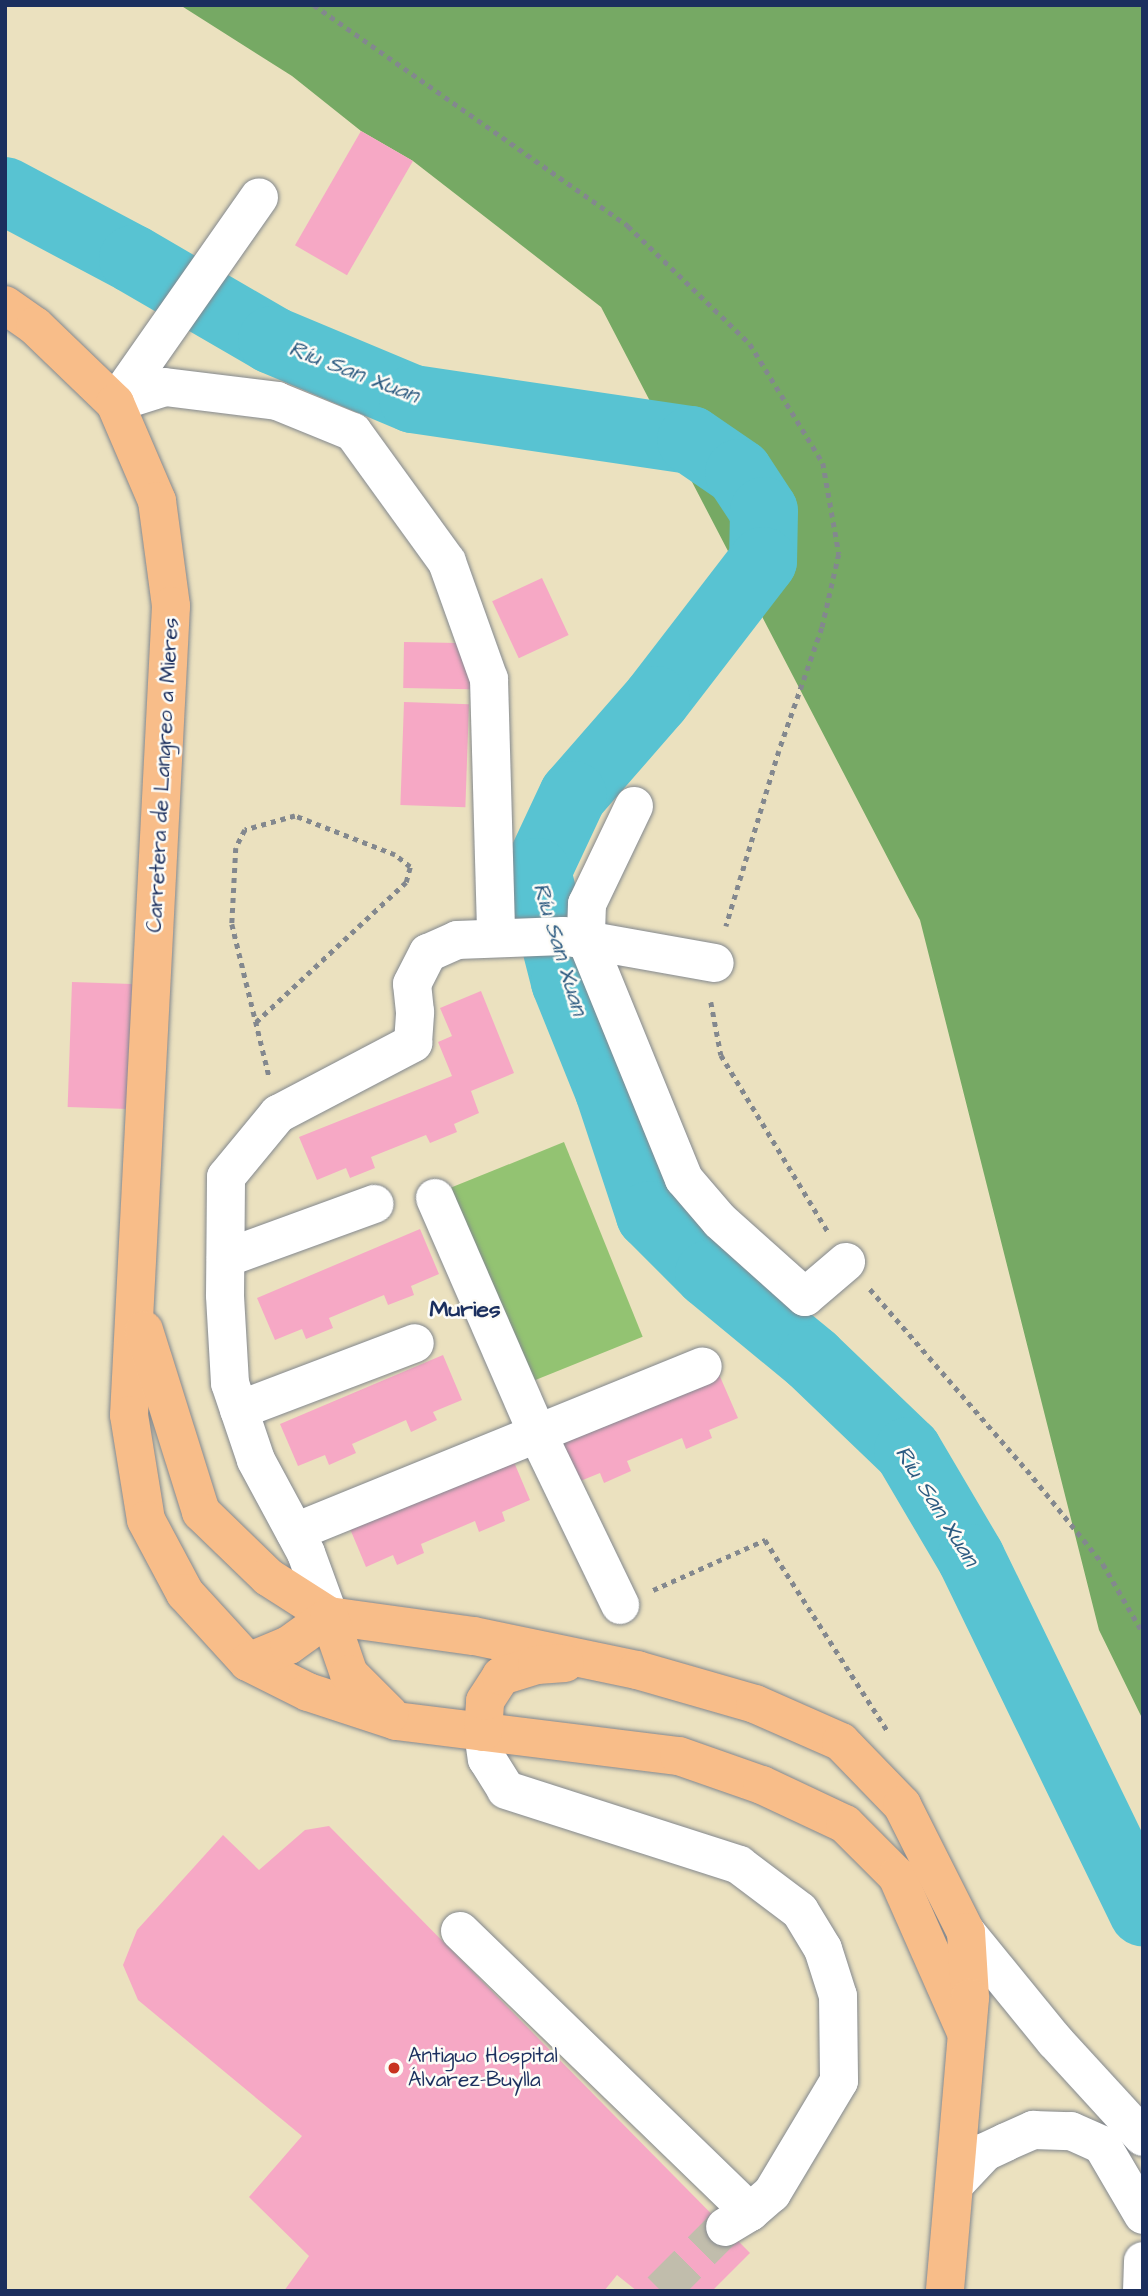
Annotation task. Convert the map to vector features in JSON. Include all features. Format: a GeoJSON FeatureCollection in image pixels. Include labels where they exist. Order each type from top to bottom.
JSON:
{"type":"FeatureCollection","features":[{"type":"Feature","properties":{"kind":"main road","name":"Carretera de Langreo a Mieres"},"geometry":{"type":"LineString","coordinates":[[5,305],[35,326],[115,403],[157,501],[171,606],[129,1415],[146,1520],[185,1593],[248,1662],[308,1692],[396,1721],[679,1756],[762,1785],[845,1824],[897,1876],[965,2030]]}},
{"type":"Feature","properties":{"kind":"main road","name":"Carretera de Langreo a Mieres"},"geometry":{"type":"LineString","coordinates":[[136,1304],[201,1511],[268,1577],[329,1616],[474,1636],[596,1661],[755,1704],[841,1741],[902,1805],[966,1932],[970,1998],[965,2030],[945,2291]]}},
{"type":"Feature","properties":{"kind":"main road"},"geometry":{"type":"LineString","coordinates":[[248,1662],[289,1645],[329,1616],[349,1674],[396,1721]]}},
{"type":"Feature","properties":{"kind":"main road"},"geometry":{"type":"LineString","coordinates":[[483,1732],[485,1701],[501,1676],[537,1665],[596,1661]]}},
{"type":"Feature","properties":{"kind":"street"},"geometry":{"type":"LineString","coordinates":[[115,403],[259,198]]}},
{"type":"Feature","properties":{"kind":"street"},"geometry":{"type":"LineString","coordinates":[[115,403],[165,387],[277,401],[353,432],[447,562],[489,679],[508,936]]}},
{"type":"Feature","properties":{"kind":"street"},"geometry":{"type":"LineString","coordinates":[[634,806],[574,937],[684,1179],[720,1221],[805,1297],[846,1262]]}},
{"type":"Feature","properties":{"kind":"street"},"geometry":{"type":"LineString","coordinates":[[329,1616],[306,1553],[256,1460],[230,1383],[226,1177],[278,1114],[413,1043],[415,1012],[412,985],[428,953],[457,940],[508,936],[574,937],[715,963]]}},
{"type":"Feature","properties":{"kind":"street"},"geometry":{"type":"LineString","coordinates":[[435,1198],[537,1433],[620,1605]]}},
{"type":"Feature","properties":{"kind":"street"},"geometry":{"type":"LineString","coordinates":[[226,1258],[374,1204]]}},
{"type":"Feature","properties":{"kind":"street"},"geometry":{"type":"LineString","coordinates":[[239,1410],[415,1343]]}},
{"type":"Feature","properties":{"kind":"street"},"geometry":{"type":"LineString","coordinates":[[295,1532],[704,1366]]}},
{"type":"Feature","properties":{"kind":"street"},"geometry":{"type":"LineString","coordinates":[[460,1931],[737,2220],[772,2193],[838,2081],[838,1997],[823,1949],[800,1911],[739,1865],[506,1790],[487,1759],[483,1732]]}},
{"type":"Feature","properties":{"kind":"street"},"geometry":{"type":"LineString","coordinates":[[966,1932],[1055,2041],[1143,2137]]}},
{"type":"Feature","properties":{"kind":"street"},"geometry":{"type":"LineString","coordinates":[[955,2184],[985,2152],[1006,2142],[1033,2130],[1070,2131],[1102,2145],[1143,2215]]}},
{"type":"Feature","properties":{"kind":"street"},"geometry":{"type":"LineString","coordinates":[[1142,2291],[1143,2261]]}},
{"type":"Feature","properties":{"kind":"path"},"geometry":{"type":"LineString","coordinates":[[314,5],[628,226],[750,344],[823,463],[839,554],[822,628],[779,751],[708,985],[721,1055],[846,1262],[1027,1470],[1103,1564],[1143,1633]]}},
{"type":"Feature","properties":{"kind":"path"},"geometry":{"type":"LineString","coordinates":[[256,1022],[406,882],[410,867],[395,855],[295,816],[245,830],[236,848],[232,924],[278,1114]]}},
{"type":"Feature","properties":{"kind":"path"},"geometry":{"type":"LineString","coordinates":[[620,1605],[765,1540],[891,1736]]}},
{"type":"Feature","properties":{"kind":"green space"},"geometry":{"type":"Polygon","coordinates":[[[180,5],[1143,5],[1143,1720],[1099,1630],[920,920],[601,307],[413,161],[361,131],[292,76],[180,5]]]}},
{"type":"Feature","properties":{"kind":"green space"},"geometry":{"type":"Polygon","coordinates":[[[564,1142],[643,1337],[529,1383],[450,1188],[564,1142]]]}},
{"type":"Feature","properties":{"kind":"building"},"geometry":{"type":"Polygon","coordinates":[[[361,131],[413,161],[347,275],[295,245],[361,131]]]}},
{"type":"Feature","properties":{"kind":"building"},"geometry":{"type":"Polygon","coordinates":[[[542,578],[569,635],[519,658],[492,601],[542,578]]]}},
{"type":"Feature","properties":{"kind":"building"},"geometry":{"type":"Polygon","coordinates":[[[404,642],[472,643],[471,689],[403,688],[404,642]]]}},
{"type":"Feature","properties":{"kind":"building"},"geometry":{"type":"Polygon","coordinates":[[[404,702],[469,704],[465,807],[400,805],[404,702]]]}},
{"type":"Feature","properties":{"kind":"building"},"geometry":{"type":"Polygon","coordinates":[[[72,982],[132,984],[128,1109],[68,1107],[72,982]]]}},
{"type":"Feature","properties":{"kind":"building"},"geometry":{"type":"Polygon","coordinates":[[[481,991],[514,1073],[471,1091],[479,1113],[454,1124],[457,1132],[430,1143],[426,1135],[371,1157],[375,1168],[350,1178],[346,1168],[317,1180],[299,1137],[452,1076],[438,1042],[452,1036],[440,1008],[481,991]]]}},
{"type":"Feature","properties":{"kind":"building"},"geometry":{"type":"Polygon","coordinates":[[[420,1229],[439,1274],[411,1286],[414,1295],[388,1305],[384,1295],[329,1318],[333,1328],[306,1339],[302,1329],[275,1340],[257,1298],[420,1229]]]}},
{"type":"Feature","properties":{"kind":"building"},"geometry":{"type":"Polygon","coordinates":[[[443,1355],[462,1400],[433,1412],[437,1420],[411,1432],[406,1420],[352,1444],[356,1453],[329,1465],[325,1455],[298,1466],[280,1424],[443,1355]]]}},
{"type":"Feature","properties":{"kind":"building"},"geometry":{"type":"Polygon","coordinates":[[[718,1372],[738,1418],[709,1430],[712,1438],[686,1449],[682,1438],[627,1461],[631,1471],[604,1483],[600,1473],[573,1484],[555,1442],[718,1372]]]}},
{"type":"Feature","properties":{"kind":"building"},"geometry":{"type":"Polygon","coordinates":[[[511,1455],[530,1500],[502,1512],[505,1521],[479,1532],[475,1521],[421,1544],[424,1553],[397,1565],[393,1555],[366,1567],[348,1524],[511,1455]]]}},
{"type":"Feature","properties":{"kind":"building","name":"Antiguo Hospital Álvarez-Buylla"},"geometry":{"type":"Polygon","coordinates":[[[329,1826],[750,2253],[712,2291],[637,2291],[617,2275],[604,2291],[284,2291],[309,2256],[249,2197],[302,2136],[138,2000],[123,1965],[137,1930],[223,1835],[259,1870],[305,1830],[329,1826]]]}},
{"type":"Feature","properties":{"kind":"waterway","name":"Ríu San Xuan"},"geometry":{"type":"LineString","coordinates":[[5,191],[133,259],[272,340],[413,399],[691,440],[739,473],[764,511],[763,561],[656,700],[573,795],[537,872],[565,982],[609,1091],[650,1215],[709,1274],[812,1359],[908,1451],[971,1558],[1143,1913]]}},
{"type":"Feature","properties":{"kind":"tunnel"},"geometry":{"type":"LineString","coordinates":[[661,2291],[725,2227]]}},
{"type":"Feature","properties":{"kind":"place","name":"Antiguo Hospital Álvarez-Buylla"},"geometry":{"type":"Point","coordinates":[394,2068]}},
{"type":"Feature","properties":{"kind":"district","name":"Muries"},"geometry":{"type":"Point","coordinates":[465,1309]}}]}
